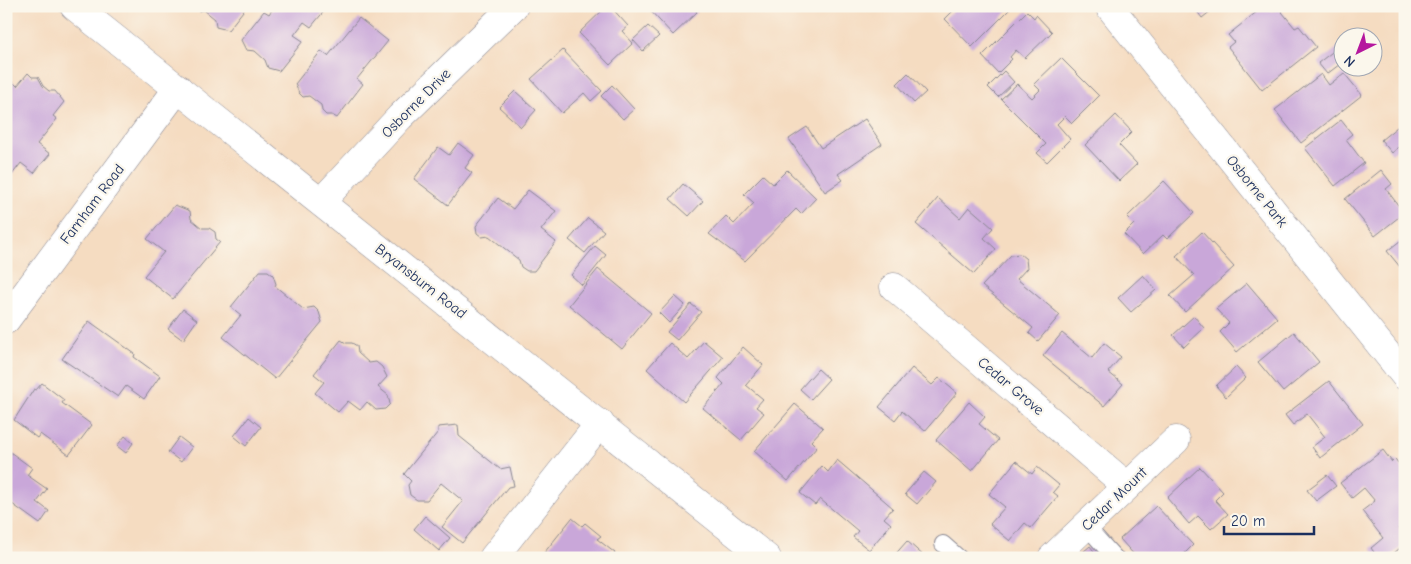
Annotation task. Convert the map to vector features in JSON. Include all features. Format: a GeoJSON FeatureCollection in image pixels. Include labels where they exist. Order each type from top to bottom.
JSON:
{"type":"FeatureCollection","features":[{"type":"Feature","properties":{"kind":"street","name":"Bryansburn Road"},"geometry":{"type":"LineString","coordinates":[[74,6],[600,423],[767,558]]}},
{"type":"Feature","properties":{"kind":"street","name":"Osborne Drive"},"geometry":{"type":"LineString","coordinates":[[321,202],[400,118],[514,6]]}},
{"type":"Feature","properties":{"kind":"street","name":"Osborne Park"},"geometry":{"type":"LineString","coordinates":[[1110,6],[1405,376]]}},
{"type":"Feature","properties":{"kind":"street","name":"Farnham Road"},"geometry":{"type":"LineString","coordinates":[[6,320],[178,88]]}},
{"type":"Feature","properties":{"kind":"street","name":"Cedar Grove"},"geometry":{"type":"LineString","coordinates":[[894,287],[1127,486]]}},
{"type":"Feature","properties":{"kind":"street"},"geometry":{"type":"LineString","coordinates":[[493,558],[600,423]]}},
{"type":"Feature","properties":{"kind":"street","name":"Cedar Mount"},"geometry":{"type":"LineString","coordinates":[[1052,558],[1176,440]]}},
{"type":"Feature","properties":{"kind":"lane"},"geometry":{"type":"LineString","coordinates":[[1086,526],[1115,558]]}},
{"type":"Feature","properties":{"kind":"lane"},"geometry":{"type":"LineString","coordinates":[[943,544],[959,558]]}},
{"type":"Feature","properties":{"kind":"building"},"geometry":{"type":"Polygon","coordinates":[[[193,6],[247,6],[228,30],[216,27],[215,19],[204,10],[199,11],[193,6]]]}},
{"type":"Feature","properties":{"kind":"building"},"geometry":{"type":"Polygon","coordinates":[[[275,6],[320,6],[325,10],[311,27],[304,22],[294,35],[303,41],[279,71],[268,68],[265,60],[255,51],[246,50],[241,40],[264,11],[269,14],[275,6]]]}},
{"type":"Feature","properties":{"kind":"building"},"geometry":{"type":"Polygon","coordinates":[[[607,6],[610,6],[628,26],[622,31],[633,43],[610,65],[579,33],[607,6]]]}},
{"type":"Feature","properties":{"kind":"building"},"geometry":{"type":"Polygon","coordinates":[[[646,6],[691,6],[697,12],[673,35],[646,6]]]}},
{"type":"Feature","properties":{"kind":"building"},"geometry":{"type":"Polygon","coordinates":[[[958,6],[1013,6],[972,47],[945,19],[958,6]]]}},
{"type":"Feature","properties":{"kind":"building"},"geometry":{"type":"Polygon","coordinates":[[[1193,6],[1217,6],[1202,18],[1193,6]]]}},
{"type":"Feature","properties":{"kind":"building"},"geometry":{"type":"Polygon","coordinates":[[[1264,6],[1268,6],[1273,11],[1278,7],[1295,28],[1299,26],[1316,47],[1262,90],[1228,47],[1234,42],[1228,35],[1264,6]]]}},
{"type":"Feature","properties":{"kind":"building"},"geometry":{"type":"Polygon","coordinates":[[[1027,11],[1034,18],[1036,15],[1052,32],[1025,58],[1016,50],[1010,57],[1012,59],[998,73],[982,56],[1027,11]]]}},
{"type":"Feature","properties":{"kind":"building"},"geometry":{"type":"Polygon","coordinates":[[[359,18],[388,41],[357,79],[363,84],[337,118],[332,115],[326,115],[322,111],[321,105],[309,96],[303,97],[299,93],[295,84],[321,51],[328,56],[359,18]]]}},
{"type":"Feature","properties":{"kind":"building"},"geometry":{"type":"Polygon","coordinates":[[[648,26],[659,36],[643,51],[633,40],[648,26]]]}},
{"type":"Feature","properties":{"kind":"building"},"geometry":{"type":"Polygon","coordinates":[[[563,50],[602,91],[591,101],[584,93],[562,113],[531,79],[563,50]]]}},
{"type":"Feature","properties":{"kind":"building"},"geometry":{"type":"Polygon","coordinates":[[[1334,51],[1334,69],[1327,74],[1318,63],[1334,51]]]}},
{"type":"Feature","properties":{"kind":"building"},"geometry":{"type":"Polygon","coordinates":[[[1061,58],[1099,96],[1072,123],[1065,116],[1057,124],[1070,139],[1047,162],[1037,153],[1046,144],[1001,99],[1017,84],[1032,98],[1040,90],[1034,84],[1061,58]]]}},
{"type":"Feature","properties":{"kind":"building"},"geometry":{"type":"Polygon","coordinates":[[[1004,71],[1014,82],[998,97],[988,87],[1004,71]]]}},
{"type":"Feature","properties":{"kind":"building"},"geometry":{"type":"Polygon","coordinates":[[[28,73],[32,77],[38,77],[43,86],[49,91],[55,91],[64,102],[53,116],[57,119],[37,144],[50,154],[34,173],[21,163],[8,180],[6,90],[13,82],[17,86],[28,73]]]}},
{"type":"Feature","properties":{"kind":"building"},"geometry":{"type":"Polygon","coordinates":[[[908,73],[926,92],[914,103],[897,84],[908,73]]]}},
{"type":"Feature","properties":{"kind":"building"},"geometry":{"type":"Polygon","coordinates":[[[1321,74],[1329,85],[1338,78],[1348,78],[1362,95],[1301,143],[1275,110],[1321,74]]]}},
{"type":"Feature","properties":{"kind":"building"},"geometry":{"type":"Polygon","coordinates":[[[612,85],[634,109],[623,119],[601,96],[612,85]]]}},
{"type":"Feature","properties":{"kind":"building"},"geometry":{"type":"Polygon","coordinates":[[[515,91],[536,110],[521,127],[499,107],[515,91]]]}},
{"type":"Feature","properties":{"kind":"building"},"geometry":{"type":"Polygon","coordinates":[[[1116,115],[1132,132],[1119,145],[1137,164],[1119,181],[1085,145],[1116,115]]]}},
{"type":"Feature","properties":{"kind":"building"},"geometry":{"type":"Polygon","coordinates":[[[865,119],[882,144],[838,174],[843,180],[825,192],[789,139],[807,127],[821,148],[865,119]]]}},
{"type":"Feature","properties":{"kind":"building"},"geometry":{"type":"Polygon","coordinates":[[[1341,120],[1352,134],[1346,139],[1364,163],[1335,186],[1305,148],[1341,120]]]}},
{"type":"Feature","properties":{"kind":"building"},"geometry":{"type":"Polygon","coordinates":[[[1402,123],[1405,127],[1405,142],[1392,153],[1381,140],[1402,123]]]}},
{"type":"Feature","properties":{"kind":"building"},"geometry":{"type":"Polygon","coordinates":[[[458,143],[474,155],[465,168],[472,173],[448,205],[414,179],[438,147],[449,155],[458,143]]]}},
{"type":"Feature","properties":{"kind":"building"},"geometry":{"type":"Polygon","coordinates":[[[787,170],[816,198],[801,214],[796,209],[745,261],[709,234],[726,216],[734,224],[754,203],[744,194],[763,175],[773,184],[787,170]]]}},
{"type":"Feature","properties":{"kind":"building"},"geometry":{"type":"Polygon","coordinates":[[[1381,170],[1392,184],[1386,189],[1404,213],[1375,236],[1345,199],[1381,170]]]}},
{"type":"Feature","properties":{"kind":"building"},"geometry":{"type":"Polygon","coordinates":[[[1164,181],[1194,213],[1167,239],[1163,235],[1143,254],[1124,234],[1134,224],[1127,217],[1164,181]]]}},
{"type":"Feature","properties":{"kind":"building"},"geometry":{"type":"Polygon","coordinates":[[[683,184],[703,201],[689,216],[670,199],[683,184]]]}},
{"type":"Feature","properties":{"kind":"building"},"geometry":{"type":"Polygon","coordinates":[[[528,190],[556,211],[541,230],[556,242],[534,271],[527,271],[521,267],[519,260],[489,236],[482,237],[477,233],[476,226],[498,198],[513,209],[528,190]]]}},
{"type":"Feature","properties":{"kind":"building"},"geometry":{"type":"Polygon","coordinates":[[[938,198],[960,218],[969,207],[993,228],[984,238],[996,249],[974,274],[916,224],[938,198]]]}},
{"type":"Feature","properties":{"kind":"building"},"geometry":{"type":"Polygon","coordinates":[[[175,205],[190,211],[191,219],[202,228],[209,228],[215,232],[216,239],[220,242],[173,299],[144,276],[164,252],[147,239],[175,205]]]}},
{"type":"Feature","properties":{"kind":"building"},"geometry":{"type":"Polygon","coordinates":[[[588,218],[604,231],[585,253],[569,240],[588,218]]]}},
{"type":"Feature","properties":{"kind":"building"},"geometry":{"type":"Polygon","coordinates":[[[1202,232],[1234,267],[1185,312],[1170,296],[1194,275],[1176,256],[1202,232]]]}},
{"type":"Feature","properties":{"kind":"building"},"geometry":{"type":"Polygon","coordinates":[[[1405,237],[1405,273],[1387,251],[1405,237]]]}},
{"type":"Feature","properties":{"kind":"building"},"geometry":{"type":"Polygon","coordinates":[[[595,246],[606,255],[582,285],[571,275],[595,246]]]}},
{"type":"Feature","properties":{"kind":"building"},"geometry":{"type":"Polygon","coordinates":[[[1020,254],[1026,259],[1027,268],[1017,279],[1060,315],[1038,341],[1029,333],[1033,328],[982,286],[1011,255],[1020,254]]]}},
{"type":"Feature","properties":{"kind":"building"},"geometry":{"type":"Polygon","coordinates":[[[598,269],[651,313],[622,349],[569,305],[598,269]]]}},
{"type":"Feature","properties":{"kind":"building"},"geometry":{"type":"Polygon","coordinates":[[[260,271],[268,271],[273,275],[275,286],[303,309],[314,307],[319,312],[322,322],[275,379],[223,337],[241,315],[231,307],[260,271]]]}},
{"type":"Feature","properties":{"kind":"building"},"geometry":{"type":"Polygon","coordinates":[[[1143,275],[1156,290],[1131,312],[1118,298],[1143,275]]]}},
{"type":"Feature","properties":{"kind":"building"},"geometry":{"type":"Polygon","coordinates":[[[1247,283],[1277,318],[1237,352],[1220,332],[1229,323],[1216,309],[1247,283]]]}},
{"type":"Feature","properties":{"kind":"building"},"geometry":{"type":"Polygon","coordinates":[[[675,296],[685,305],[669,323],[659,313],[675,296]]]}},
{"type":"Feature","properties":{"kind":"building"},"geometry":{"type":"Polygon","coordinates":[[[691,304],[701,312],[677,340],[667,332],[691,304]]]}},
{"type":"Feature","properties":{"kind":"building"},"geometry":{"type":"Polygon","coordinates":[[[183,309],[197,320],[183,340],[168,329],[183,309]]]}},
{"type":"Feature","properties":{"kind":"building"},"geometry":{"type":"Polygon","coordinates":[[[1194,316],[1204,328],[1184,347],[1173,335],[1194,316]]]}},
{"type":"Feature","properties":{"kind":"building"},"geometry":{"type":"Polygon","coordinates":[[[89,321],[135,354],[134,357],[160,376],[144,399],[126,386],[118,397],[62,359],[89,321]]]}},
{"type":"Feature","properties":{"kind":"building"},"geometry":{"type":"Polygon","coordinates":[[[1294,332],[1319,362],[1283,392],[1258,362],[1294,332]]]}},
{"type":"Feature","properties":{"kind":"building"},"geometry":{"type":"Polygon","coordinates":[[[1062,333],[1092,358],[1104,343],[1121,357],[1108,372],[1123,384],[1104,406],[1043,356],[1062,333]]]}},
{"type":"Feature","properties":{"kind":"building"},"geometry":{"type":"Polygon","coordinates":[[[341,340],[357,346],[358,353],[369,363],[376,362],[382,367],[387,377],[378,387],[388,395],[390,404],[385,409],[376,410],[367,402],[360,410],[348,401],[338,412],[315,393],[324,382],[314,374],[341,340]]]}},
{"type":"Feature","properties":{"kind":"building"},"geometry":{"type":"Polygon","coordinates":[[[704,341],[723,357],[684,402],[647,369],[670,343],[688,359],[704,341]]]}},
{"type":"Feature","properties":{"kind":"building"},"geometry":{"type":"Polygon","coordinates":[[[743,347],[763,365],[746,385],[763,399],[756,407],[764,413],[741,440],[703,408],[724,384],[718,378],[743,347]]]}},
{"type":"Feature","properties":{"kind":"building"},"geometry":{"type":"Polygon","coordinates":[[[1236,367],[1246,378],[1226,397],[1216,386],[1236,367]]]}},
{"type":"Feature","properties":{"kind":"building"},"geometry":{"type":"Polygon","coordinates":[[[912,368],[932,385],[939,378],[957,393],[925,431],[902,411],[895,420],[879,407],[912,368]]]}},
{"type":"Feature","properties":{"kind":"building"},"geometry":{"type":"Polygon","coordinates":[[[818,369],[829,379],[811,399],[800,389],[818,369]]]}},
{"type":"Feature","properties":{"kind":"building"},"geometry":{"type":"Polygon","coordinates":[[[1329,381],[1363,424],[1320,458],[1312,447],[1325,437],[1307,414],[1293,425],[1285,415],[1329,381]]]}},
{"type":"Feature","properties":{"kind":"building"},"geometry":{"type":"Polygon","coordinates":[[[42,383],[64,400],[62,403],[92,425],[69,455],[40,434],[37,438],[14,420],[34,389],[36,390],[42,383]]]}},
{"type":"Feature","properties":{"kind":"building"},"geometry":{"type":"Polygon","coordinates":[[[969,402],[985,417],[979,424],[998,440],[972,471],[936,440],[969,402]]]}},
{"type":"Feature","properties":{"kind":"building"},"geometry":{"type":"Polygon","coordinates":[[[795,404],[823,428],[811,441],[817,447],[788,481],[754,451],[795,404]]]}},
{"type":"Feature","properties":{"kind":"building"},"geometry":{"type":"Polygon","coordinates":[[[249,417],[261,427],[246,446],[234,436],[249,417]]]}},
{"type":"Feature","properties":{"kind":"building"},"geometry":{"type":"Polygon","coordinates":[[[458,425],[459,436],[500,469],[510,467],[514,486],[508,487],[462,543],[442,527],[463,501],[441,483],[427,500],[417,500],[410,495],[408,485],[411,481],[404,474],[438,432],[438,427],[458,425]]]}},
{"type":"Feature","properties":{"kind":"building"},"geometry":{"type":"Polygon","coordinates":[[[125,436],[133,443],[126,453],[117,446],[125,436]]]}},
{"type":"Feature","properties":{"kind":"building"},"geometry":{"type":"Polygon","coordinates":[[[179,437],[192,447],[181,462],[168,452],[179,437]]]}},
{"type":"Feature","properties":{"kind":"building"},"geometry":{"type":"Polygon","coordinates":[[[6,449],[32,468],[27,475],[47,489],[37,502],[49,511],[40,524],[8,501],[6,504],[6,449]]]}},
{"type":"Feature","properties":{"kind":"building"},"geometry":{"type":"Polygon","coordinates":[[[1383,450],[1392,462],[1395,459],[1405,471],[1405,523],[1399,528],[1405,536],[1405,544],[1388,558],[1378,558],[1371,548],[1383,538],[1362,511],[1375,501],[1364,488],[1352,498],[1340,483],[1383,450]]]}},
{"type":"Feature","properties":{"kind":"building"},"geometry":{"type":"Polygon","coordinates":[[[837,460],[893,508],[884,518],[891,524],[869,550],[853,537],[858,531],[820,499],[815,505],[800,493],[822,466],[828,472],[837,460]]]}},
{"type":"Feature","properties":{"kind":"building"},"geometry":{"type":"Polygon","coordinates":[[[1016,461],[1032,474],[1037,467],[1059,485],[1053,492],[1058,496],[1031,528],[1025,523],[1010,541],[990,524],[1005,507],[989,494],[1016,461]]]}},
{"type":"Feature","properties":{"kind":"building"},"geometry":{"type":"Polygon","coordinates":[[[1200,467],[1223,492],[1215,500],[1228,514],[1211,529],[1198,516],[1189,524],[1167,498],[1200,467]]]}},
{"type":"Feature","properties":{"kind":"building"},"geometry":{"type":"Polygon","coordinates":[[[924,472],[936,482],[917,504],[905,494],[924,472]]]}},
{"type":"Feature","properties":{"kind":"building"},"geometry":{"type":"Polygon","coordinates":[[[1327,475],[1336,486],[1316,501],[1307,490],[1327,475]]]}},
{"type":"Feature","properties":{"kind":"building"},"geometry":{"type":"Polygon","coordinates":[[[1156,506],[1193,545],[1180,558],[1137,558],[1120,539],[1156,506]]]}},
{"type":"Feature","properties":{"kind":"building"},"geometry":{"type":"Polygon","coordinates":[[[425,516],[450,538],[439,551],[414,529],[425,516]]]}},
{"type":"Feature","properties":{"kind":"building"},"geometry":{"type":"Polygon","coordinates":[[[572,518],[582,526],[585,523],[601,536],[597,539],[615,553],[612,558],[540,558],[572,518]]]}},
{"type":"Feature","properties":{"kind":"building"},"geometry":{"type":"Polygon","coordinates":[[[907,541],[926,558],[892,558],[907,541]]]}},
{"type":"Feature","properties":{"kind":"building"},"geometry":{"type":"Polygon","coordinates":[[[1090,546],[1099,558],[1076,558],[1090,546]]]}}]}
